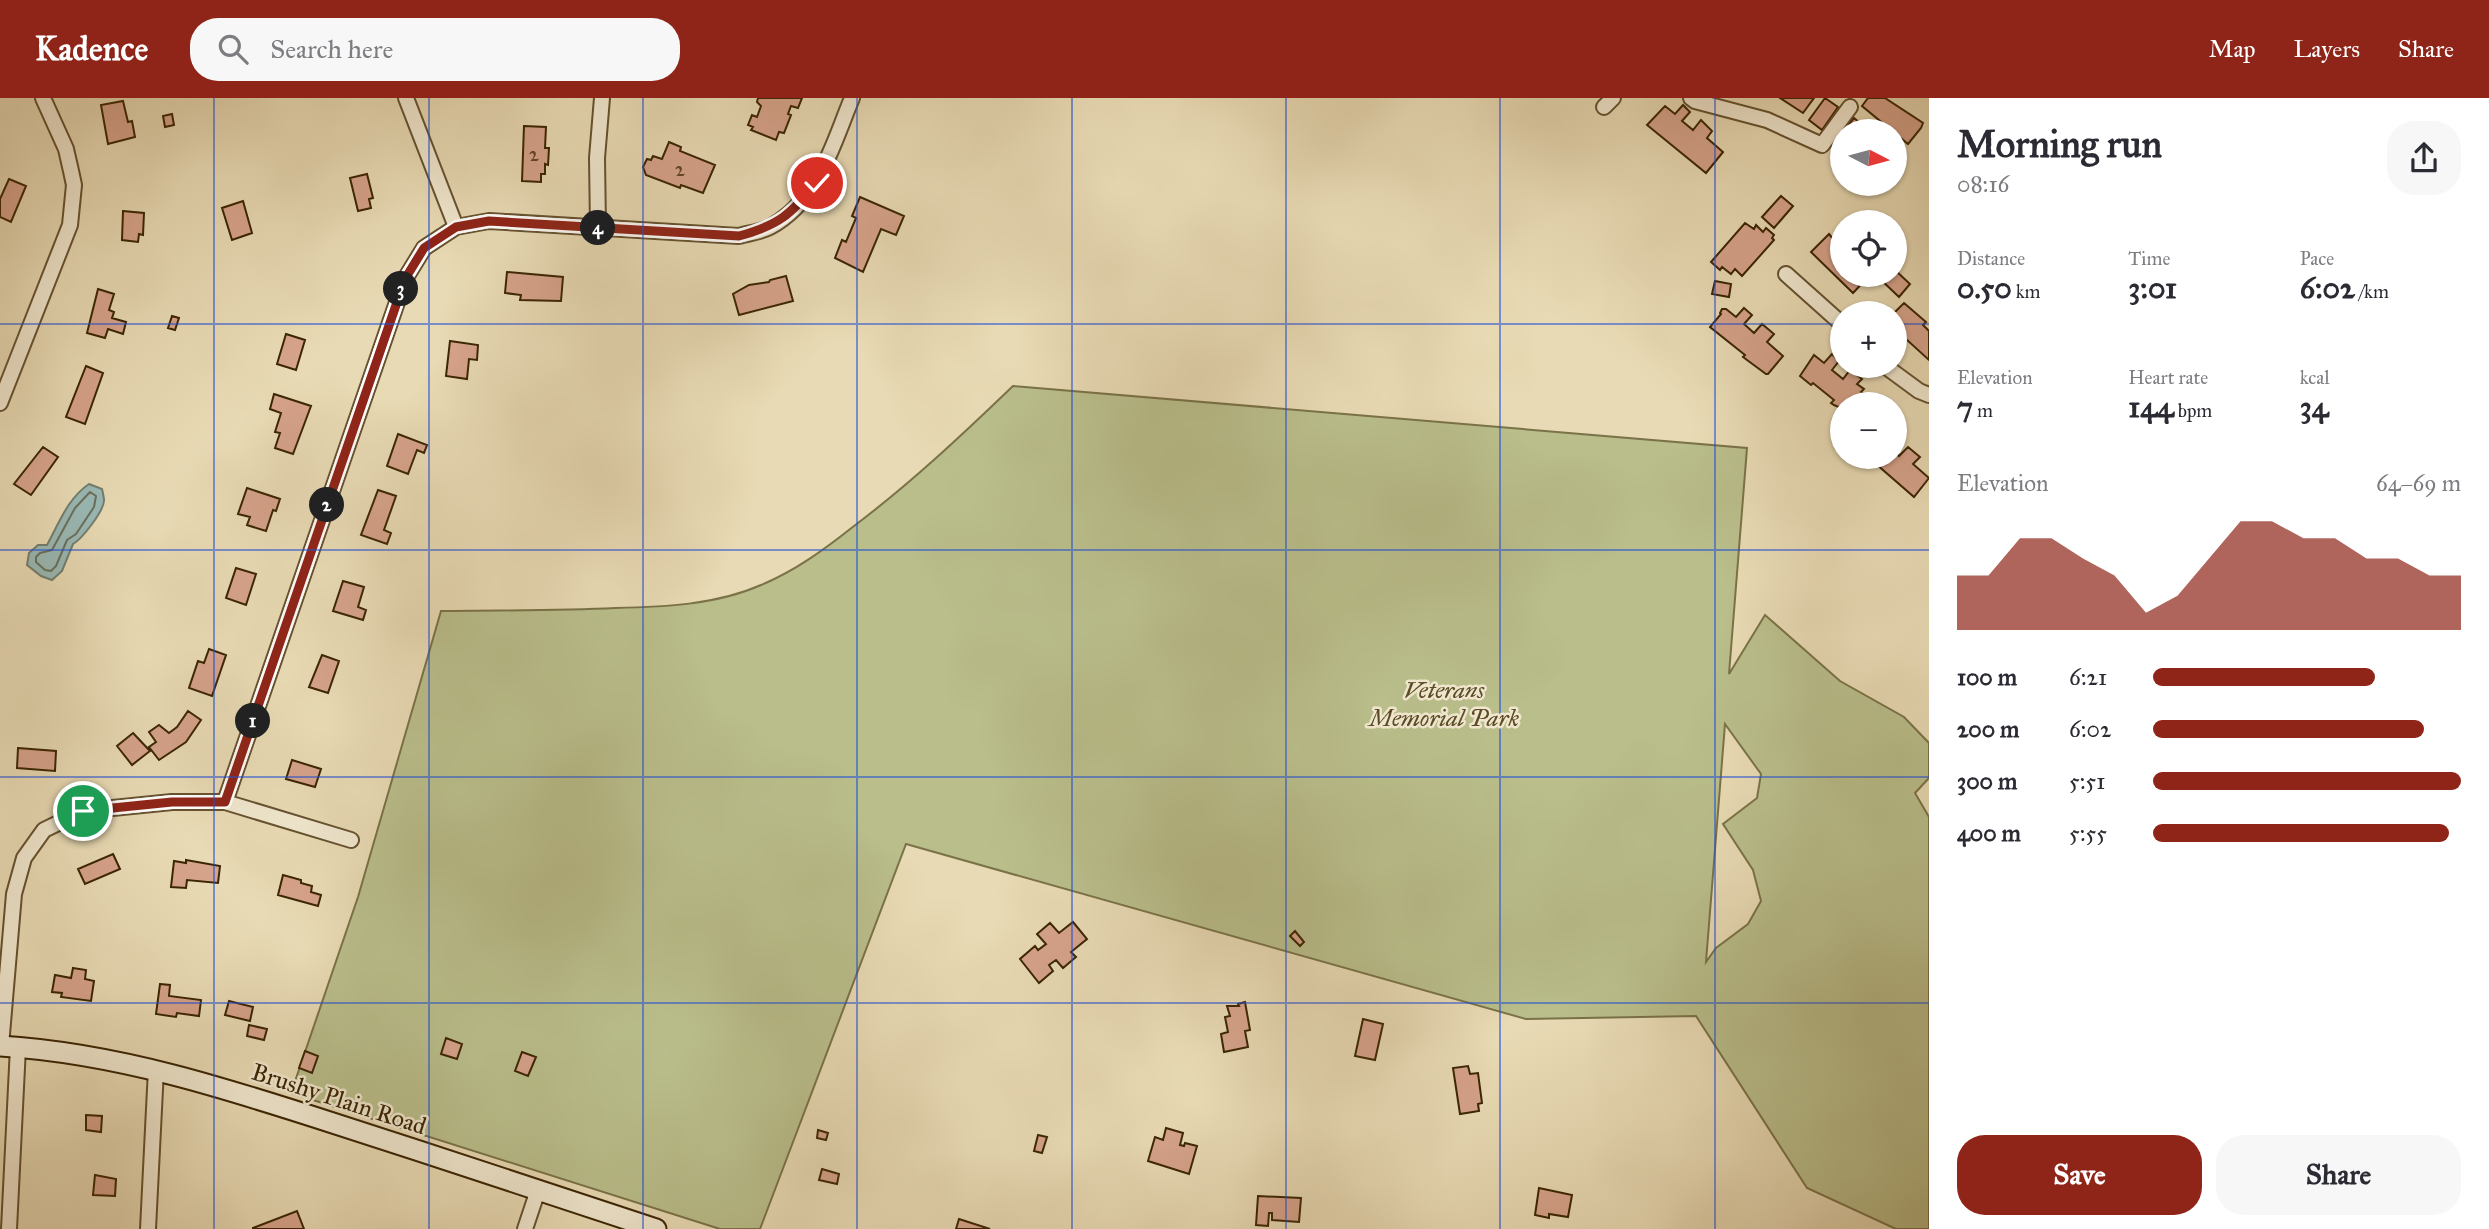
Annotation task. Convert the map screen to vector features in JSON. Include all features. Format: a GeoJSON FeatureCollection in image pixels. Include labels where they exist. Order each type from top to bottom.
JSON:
{"type":"FeatureCollection","features":[{"type":"Feature","properties":{"kind":"main road","name":"Brushy Plain Road"},"geometry":{"type":"LineString","coordinates":[[6,1046],[156,1069],[236,1091],[656,1229]]}},
{"type":"Feature","properties":{"kind":"street"},"geometry":{"type":"LineString","coordinates":[[0,403],[70,225],[74,185],[69,160],[43,98]]}},
{"type":"Feature","properties":{"kind":"street"},"geometry":{"type":"LineString","coordinates":[[406,98],[456,227]]}},
{"type":"Feature","properties":{"kind":"street"},"geometry":{"type":"LineString","coordinates":[[598,228],[597,158],[603,98]]}},
{"type":"Feature","properties":{"kind":"street"},"geometry":{"type":"LineString","coordinates":[[225,802],[405,279],[424,248],[456,227],[489,221],[739,236],[769,228],[796,208],[817,183],[852,98]]}},
{"type":"Feature","properties":{"kind":"street"},"geometry":{"type":"LineString","coordinates":[[1691,98],[1767,120],[1822,145],[1850,107]]}},
{"type":"Feature","properties":{"kind":"street"},"geometry":{"type":"LineString","coordinates":[[1786,274],[1830,313]]}},
{"type":"Feature","properties":{"kind":"street"},"geometry":{"type":"LineString","coordinates":[[1901,378],[1929,395]]}},
{"type":"Feature","properties":{"kind":"street"},"geometry":{"type":"LineString","coordinates":[[9,1229],[6,1046],[14,894],[24,858],[44,830],[83,811],[172,802],[225,802],[351,840]]}},
{"type":"Feature","properties":{"kind":"street"},"geometry":{"type":"LineString","coordinates":[[148,1229],[156,1069]]}},
{"type":"Feature","properties":{"kind":"street"},"geometry":{"type":"LineString","coordinates":[[525,1229],[538,1190]]}},
{"type":"Feature","properties":{"kind":"green space","name":"Veterans Memorial Park"},"geometry":{"type":"Polygon","coordinates":[[[1013,386],[1747,448],[1729,674],[1765,615],[1840,681],[1904,717],[1929,743],[1929,778],[1915,793],[1929,817],[1929,1229],[1896,1229],[1807,1188],[1696,1016],[1526,1019],[906,844],[760,1229],[720,1229],[291,1093],[358,897],[441,611],[652,607],[708,601],[744,592],[786,573],[832,543],[916,476],[1013,386]],[[1725,724],[1706,962],[1716,948],[1748,924],[1761,901],[1753,870],[1723,824],[1757,798],[1761,774],[1725,724]]]}},
{"type":"Feature","properties":{"kind":"water"},"geometry":{"type":"Polygon","coordinates":[[[89,484],[102,489],[104,501],[100,512],[73,544],[62,571],[52,580],[41,576],[27,565],[29,553],[38,545],[47,545],[70,504],[89,484]]]}},
{"type":"Feature","properties":{"kind":"building"},"geometry":{"type":"Polygon","coordinates":[[[758,98],[802,98],[798,108],[791,106],[788,114],[791,115],[784,133],[779,132],[776,140],[751,130],[753,127],[748,125],[752,115],[757,117],[761,106],[757,102],[758,98]]]}},
{"type":"Feature","properties":{"kind":"building"},"geometry":{"type":"Polygon","coordinates":[[[1780,98],[1814,98],[1803,113],[1780,98]]]}},
{"type":"Feature","properties":{"kind":"building"},"geometry":{"type":"Polygon","coordinates":[[[1825,98],[1838,107],[1822,130],[1809,120],[1825,98]]]}},
{"type":"Feature","properties":{"kind":"building"},"geometry":{"type":"Polygon","coordinates":[[[1868,98],[1885,98],[1923,123],[1908,144],[1908,119],[1878,119],[1862,106],[1868,98]]]}},
{"type":"Feature","properties":{"kind":"building"},"geometry":{"type":"Polygon","coordinates":[[[123,101],[128,122],[132,121],[135,137],[108,144],[101,105],[123,101]]]}},
{"type":"Feature","properties":{"kind":"building"},"geometry":{"type":"Polygon","coordinates":[[[1683,105],[1690,112],[1682,121],[1693,130],[1701,120],[1712,131],[1707,138],[1723,152],[1706,173],[1647,125],[1665,106],[1675,114],[1683,105]]]}},
{"type":"Feature","properties":{"kind":"building"},"geometry":{"type":"Polygon","coordinates":[[[172,114],[174,125],[165,127],[163,116],[172,114]]]}},
{"type":"Feature","properties":{"kind":"building"},"geometry":{"type":"Polygon","coordinates":[[[524,126],[546,127],[545,148],[549,148],[548,165],[545,164],[545,174],[541,174],[541,182],[522,181],[524,126]]]}},
{"type":"Feature","properties":{"kind":"building"},"geometry":{"type":"Polygon","coordinates":[[[669,142],[681,147],[680,151],[715,165],[703,193],[681,185],[680,188],[646,175],[643,167],[647,159],[651,160],[653,156],[662,159],[669,142]]]}},
{"type":"Feature","properties":{"kind":"building"},"geometry":{"type":"Polygon","coordinates":[[[367,174],[373,198],[369,199],[371,208],[358,211],[350,178],[367,174]]]}},
{"type":"Feature","properties":{"kind":"building"},"geometry":{"type":"Polygon","coordinates":[[[9,179],[26,186],[11,222],[0,217],[0,199],[9,179]]]}},
{"type":"Feature","properties":{"kind":"building"},"geometry":{"type":"Polygon","coordinates":[[[1781,196],[1793,206],[1774,228],[1762,217],[1781,196]]]}},
{"type":"Feature","properties":{"kind":"building"},"geometry":{"type":"Polygon","coordinates":[[[860,197],[904,216],[896,235],[881,229],[863,272],[835,258],[842,240],[846,242],[856,218],[852,216],[860,197]]]}},
{"type":"Feature","properties":{"kind":"building"},"geometry":{"type":"Polygon","coordinates":[[[243,201],[252,233],[232,240],[222,208],[243,201]]]}},
{"type":"Feature","properties":{"kind":"building"},"geometry":{"type":"Polygon","coordinates":[[[123,211],[144,213],[143,235],[139,234],[138,242],[122,240],[123,211]]]}},
{"type":"Feature","properties":{"kind":"building"},"geometry":{"type":"Polygon","coordinates":[[[1745,223],[1754,229],[1756,225],[1763,232],[1766,228],[1774,235],[1774,240],[1742,276],[1735,269],[1731,274],[1722,267],[1720,270],[1711,262],[1745,223]]]}},
{"type":"Feature","properties":{"kind":"building"},"geometry":{"type":"Polygon","coordinates":[[[1829,234],[1830,271],[1811,252],[1829,234]]]}},
{"type":"Feature","properties":{"kind":"building"},"geometry":{"type":"Polygon","coordinates":[[[507,272],[563,277],[561,301],[520,300],[521,295],[505,293],[507,272]]]}},
{"type":"Feature","properties":{"kind":"building"},"geometry":{"type":"Polygon","coordinates":[[[786,276],[793,301],[739,315],[733,294],[749,285],[786,276]]]}},
{"type":"Feature","properties":{"kind":"building"},"geometry":{"type":"Polygon","coordinates":[[[1715,281],[1731,284],[1729,297],[1712,294],[1715,281]]]}},
{"type":"Feature","properties":{"kind":"building"},"geometry":{"type":"Polygon","coordinates":[[[1907,281],[1910,284],[1899,297],[1888,287],[1907,287],[1907,281]]]}},
{"type":"Feature","properties":{"kind":"building"},"geometry":{"type":"Polygon","coordinates":[[[1847,287],[1859,287],[1853,293],[1847,287]]]}},
{"type":"Feature","properties":{"kind":"building"},"geometry":{"type":"Polygon","coordinates":[[[98,289],[114,294],[109,310],[114,312],[112,318],[126,322],[123,334],[108,329],[105,338],[87,333],[98,289]]]}},
{"type":"Feature","properties":{"kind":"building"},"geometry":{"type":"Polygon","coordinates":[[[1907,306],[1926,322],[1923,325],[1929,331],[1929,360],[1907,340],[1907,306]]]}},
{"type":"Feature","properties":{"kind":"building"},"geometry":{"type":"Polygon","coordinates":[[[1744,308],[1752,315],[1744,324],[1754,333],[1762,324],[1774,334],[1767,342],[1783,356],[1768,374],[1743,357],[1745,355],[1710,327],[1722,309],[1736,317],[1744,308]]]}},
{"type":"Feature","properties":{"kind":"building"},"geometry":{"type":"Polygon","coordinates":[[[172,316],[179,318],[175,330],[168,328],[172,316]]]}},
{"type":"Feature","properties":{"kind":"building"},"geometry":{"type":"Polygon","coordinates":[[[286,334],[305,340],[296,370],[277,364],[286,334]]]}},
{"type":"Feature","properties":{"kind":"building"},"geometry":{"type":"Polygon","coordinates":[[[450,341],[478,345],[477,360],[469,359],[467,379],[446,376],[450,341]]]}},
{"type":"Feature","properties":{"kind":"building"},"geometry":{"type":"Polygon","coordinates":[[[1814,355],[1824,363],[1830,356],[1830,378],[1861,378],[1857,384],[1864,389],[1861,392],[1830,392],[1830,397],[1800,376],[1814,355]]]}},
{"type":"Feature","properties":{"kind":"building"},"geometry":{"type":"Polygon","coordinates":[[[86,366],[103,373],[85,424],[66,417],[86,366]]]}},
{"type":"Feature","properties":{"kind":"building"},"geometry":{"type":"Polygon","coordinates":[[[274,394],[311,406],[293,454],[275,448],[280,433],[275,432],[281,413],[270,409],[274,394]]]}},
{"type":"Feature","properties":{"kind":"building"},"geometry":{"type":"Polygon","coordinates":[[[398,434],[427,445],[424,453],[417,450],[408,474],[387,466],[398,434]]]}},
{"type":"Feature","properties":{"kind":"building"},"geometry":{"type":"Polygon","coordinates":[[[43,447],[58,457],[31,495],[14,484],[43,447]]]}},
{"type":"Feature","properties":{"kind":"building"},"geometry":{"type":"Polygon","coordinates":[[[1907,448],[1920,457],[1913,464],[1929,478],[1914,497],[1882,469],[1907,469],[1907,448]]]}},
{"type":"Feature","properties":{"kind":"building"},"geometry":{"type":"Polygon","coordinates":[[[247,488],[280,499],[266,531],[247,525],[250,517],[238,514],[247,488]]]}},
{"type":"Feature","properties":{"kind":"building"},"geometry":{"type":"Polygon","coordinates":[[[378,490],[396,496],[384,530],[391,533],[387,544],[361,535],[378,490]]]}},
{"type":"Feature","properties":{"kind":"building"},"geometry":{"type":"Polygon","coordinates":[[[236,568],[256,574],[246,605],[226,598],[236,568]]]}},
{"type":"Feature","properties":{"kind":"building"},"geometry":{"type":"Polygon","coordinates":[[[343,581],[364,587],[358,607],[366,610],[363,620],[333,611],[343,581]]]}},
{"type":"Feature","properties":{"kind":"building"},"geometry":{"type":"Polygon","coordinates":[[[209,649],[226,655],[212,696],[189,688],[198,661],[204,663],[209,649]]]}},
{"type":"Feature","properties":{"kind":"building"},"geometry":{"type":"Polygon","coordinates":[[[322,655],[339,661],[328,693],[309,687],[322,655]]]}},
{"type":"Feature","properties":{"kind":"building"},"geometry":{"type":"Polygon","coordinates":[[[188,711],[201,720],[186,742],[159,760],[149,747],[156,742],[149,732],[159,725],[169,733],[177,727],[188,711]]]}},
{"type":"Feature","properties":{"kind":"building"},"geometry":{"type":"Polygon","coordinates":[[[133,733],[150,751],[132,765],[117,746],[133,733]]]}},
{"type":"Feature","properties":{"kind":"building"},"geometry":{"type":"Polygon","coordinates":[[[18,748],[56,751],[55,771],[17,768],[18,748]]]}},
{"type":"Feature","properties":{"kind":"building"},"geometry":{"type":"Polygon","coordinates":[[[292,760],[321,769],[315,787],[286,779],[292,760]]]}},
{"type":"Feature","properties":{"kind":"building"},"geometry":{"type":"Polygon","coordinates":[[[113,854],[120,869],[85,884],[78,869],[113,854]]]}},
{"type":"Feature","properties":{"kind":"building"},"geometry":{"type":"Polygon","coordinates":[[[186,860],[220,866],[218,883],[187,880],[186,888],[171,887],[174,861],[186,863],[186,860]]]}},
{"type":"Feature","properties":{"kind":"building"},"geometry":{"type":"Polygon","coordinates":[[[283,875],[312,886],[311,892],[321,895],[318,906],[278,895],[283,875]]]}},
{"type":"Feature","properties":{"kind":"building"},"geometry":{"type":"Polygon","coordinates":[[[1073,922],[1087,939],[1071,952],[1076,957],[1063,968],[1056,960],[1049,965],[1053,971],[1039,983],[1020,959],[1035,946],[1038,950],[1046,944],[1037,934],[1050,923],[1059,933],[1073,922]]]}},
{"type":"Feature","properties":{"kind":"building"},"geometry":{"type":"Polygon","coordinates":[[[1295,931],[1304,942],[1300,946],[1290,936],[1295,931]]]}},
{"type":"Feature","properties":{"kind":"building"},"geometry":{"type":"Polygon","coordinates":[[[73,968],[86,970],[85,979],[94,981],[91,1001],[61,997],[62,993],[52,992],[55,975],[71,978],[73,968]]]}},
{"type":"Feature","properties":{"kind":"building"},"geometry":{"type":"Polygon","coordinates":[[[160,984],[170,985],[169,996],[201,1000],[199,1016],[156,1014],[160,984]]]}},
{"type":"Feature","properties":{"kind":"building"},"geometry":{"type":"Polygon","coordinates":[[[229,1001],[253,1007],[250,1021],[225,1015],[229,1001]]]}},
{"type":"Feature","properties":{"kind":"building"},"geometry":{"type":"Polygon","coordinates":[[[1245,1002],[1250,1030],[1245,1031],[1248,1047],[1224,1052],[1221,1034],[1228,1032],[1225,1017],[1230,1016],[1227,1006],[1239,1006],[1238,1004],[1245,1002]]]}},
{"type":"Feature","properties":{"kind":"building"},"geometry":{"type":"Polygon","coordinates":[[[1363,1019],[1383,1024],[1375,1060],[1355,1056],[1363,1019]]]}},
{"type":"Feature","properties":{"kind":"building"},"geometry":{"type":"Polygon","coordinates":[[[249,1025],[267,1029],[264,1040],[247,1036],[249,1025]]]}},
{"type":"Feature","properties":{"kind":"building"},"geometry":{"type":"Polygon","coordinates":[[[446,1038],[462,1044],[457,1059],[441,1054],[446,1038]]]}},
{"type":"Feature","properties":{"kind":"building"},"geometry":{"type":"Polygon","coordinates":[[[305,1051],[318,1056],[312,1073],[299,1068],[305,1051]]]}},
{"type":"Feature","properties":{"kind":"building"},"geometry":{"type":"Polygon","coordinates":[[[522,1052],[536,1057],[528,1076],[515,1071],[522,1052]]]}},
{"type":"Feature","properties":{"kind":"building"},"geometry":{"type":"Polygon","coordinates":[[[1468,1066],[1470,1074],[1478,1073],[1482,1103],[1478,1104],[1479,1111],[1460,1114],[1453,1068],[1468,1066]]]}},
{"type":"Feature","properties":{"kind":"building"},"geometry":{"type":"Polygon","coordinates":[[[86,1115],[102,1116],[101,1132],[86,1130],[86,1115]]]}},
{"type":"Feature","properties":{"kind":"building"},"geometry":{"type":"Polygon","coordinates":[[[1166,1128],[1183,1133],[1180,1145],[1184,1146],[1185,1143],[1197,1146],[1189,1174],[1148,1161],[1155,1137],[1163,1140],[1166,1128]]]}},
{"type":"Feature","properties":{"kind":"building"},"geometry":{"type":"Polygon","coordinates":[[[818,1130],[828,1133],[826,1140],[817,1138],[818,1130]]]}},
{"type":"Feature","properties":{"kind":"building"},"geometry":{"type":"Polygon","coordinates":[[[1038,1135],[1047,1137],[1042,1153],[1034,1151],[1038,1135]]]}},
{"type":"Feature","properties":{"kind":"building"},"geometry":{"type":"Polygon","coordinates":[[[822,1169],[839,1174],[837,1184],[819,1180],[822,1169]]]}},
{"type":"Feature","properties":{"kind":"building"},"geometry":{"type":"Polygon","coordinates":[[[95,1175],[116,1179],[115,1196],[93,1195],[95,1175]]]}},
{"type":"Feature","properties":{"kind":"building"},"geometry":{"type":"Polygon","coordinates":[[[1539,1188],[1572,1195],[1568,1217],[1549,1214],[1549,1218],[1535,1215],[1539,1188]]]}},
{"type":"Feature","properties":{"kind":"building"},"geometry":{"type":"Polygon","coordinates":[[[1258,1196],[1301,1198],[1299,1222],[1272,1220],[1272,1213],[1269,1213],[1268,1226],[1256,1225],[1258,1196]]]}},
{"type":"Feature","properties":{"kind":"building"},"geometry":{"type":"Polygon","coordinates":[[[297,1211],[304,1229],[253,1229],[253,1228],[297,1211]]]}},
{"type":"Feature","properties":{"kind":"building"},"geometry":{"type":"Polygon","coordinates":[[[959,1219],[990,1229],[956,1229],[959,1219]]]}},
{"type":"Feature","properties":{"kind":"route"},"geometry":{"type":"LineString","coordinates":[[83,811],[172,802],[225,802],[405,279],[424,248],[456,227],[489,221],[739,236],[769,228],[796,208],[817,183]]}}]}
